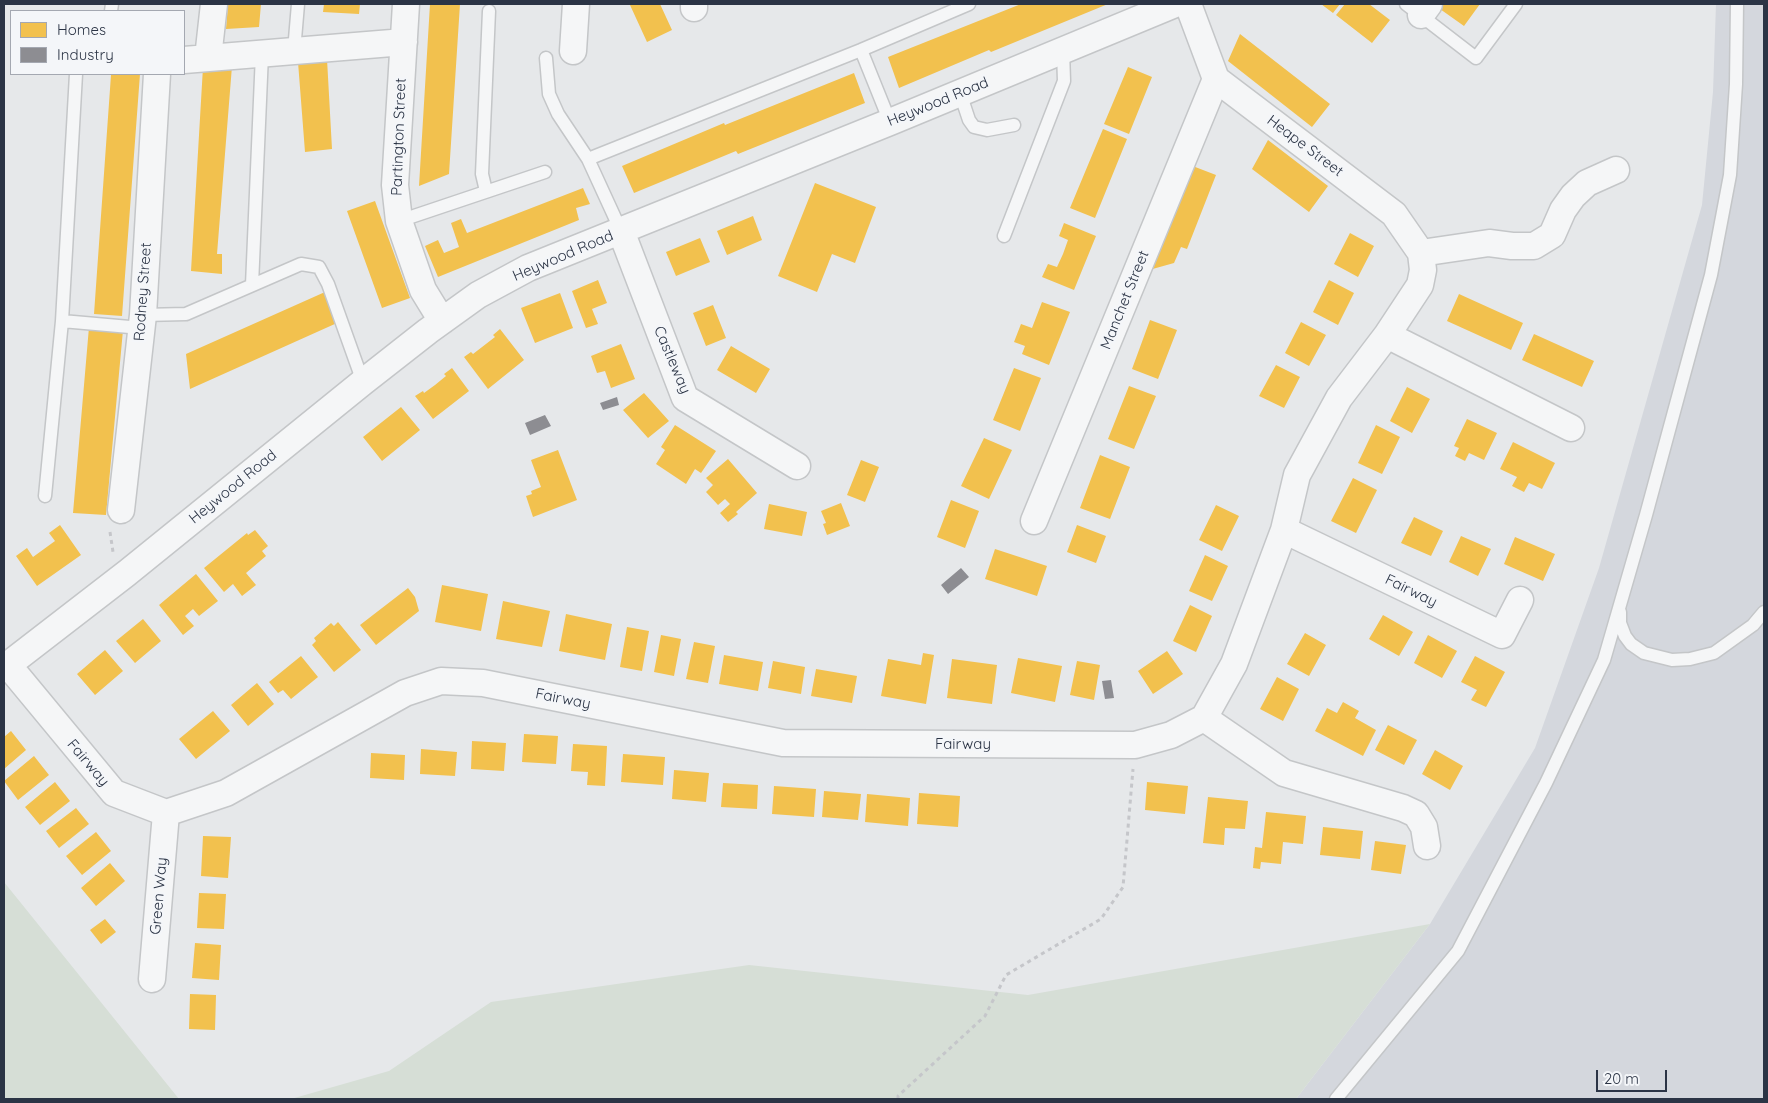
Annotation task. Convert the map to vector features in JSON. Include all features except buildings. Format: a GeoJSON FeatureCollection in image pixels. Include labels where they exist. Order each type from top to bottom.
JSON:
{"type":"FeatureCollection","features":[{"type":"Feature","properties":{"kind":"street"},"geometry":{"type":"LineString","coordinates":[[214,4],[196,59],[404,42]]}},
{"type":"Feature","properties":{"kind":"street","name":"Partington Street"},"geometry":{"type":"LineString","coordinates":[[406,4],[395,185],[399,221],[424,290],[442,321]]}},
{"type":"Feature","properties":{"kind":"street","name":"Heywood Road"},"geometry":{"type":"LineString","coordinates":[[6,667],[127,574],[363,382],[478,295],[528,268],[1063,51],[1149,9],[1175,4]]}},
{"type":"Feature","properties":{"kind":"street"},"geometry":{"type":"LineString","coordinates":[[1188,4],[1216,80]]}},
{"type":"Feature","properties":{"kind":"street","name":"Rodney Street"},"geometry":{"type":"LineString","coordinates":[[121,510],[142,321],[157,75]]}},
{"type":"Feature","properties":{"kind":"street","name":"Heape Street"},"geometry":{"type":"LineString","coordinates":[[1216,80],[1394,214],[1421,253]]}},
{"type":"Feature","properties":{"kind":"street","name":"Manchet Street"},"geometry":{"type":"LineString","coordinates":[[1034,521],[1216,80]]}},
{"type":"Feature","properties":{"kind":"street"},"geometry":{"type":"LineString","coordinates":[[1427,846],[1424,827],[1416,814],[1403,808],[1284,773],[1204,718],[1234,664],[1284,530],[1298,474],[1339,398],[1420,285],[1423,270],[1421,253],[1489,243],[1534,246],[1552,235],[1563,210],[1573,196],[1587,183],[1616,170]]}},
{"type":"Feature","properties":{"kind":"street","name":"Castleway"},"geometry":{"type":"LineString","coordinates":[[621,231],[685,398],[797,466]]}},
{"type":"Feature","properties":{"kind":"street"},"geometry":{"type":"LineString","coordinates":[[1386,334],[1571,428]]}},
{"type":"Feature","properties":{"kind":"street","name":"Fairway"},"geometry":{"type":"LineString","coordinates":[[1284,530],[1502,635],[1520,600]]}},
{"type":"Feature","properties":{"kind":"street","name":"Fairway"},"geometry":{"type":"LineString","coordinates":[[6,667],[114,793],[166,813],[226,792],[404,693],[441,681],[483,683],[783,743],[1135,745],[1171,735],[1204,718]]}},
{"type":"Feature","properties":{"kind":"street","name":"Green Way"},"geometry":{"type":"LineString","coordinates":[[152,979],[166,813]]}},
{"type":"Feature","properties":{"kind":"lane"},"geometry":{"type":"LineString","coordinates":[[294,51],[298,4]]}},
{"type":"Feature","properties":{"kind":"lane"},"geometry":{"type":"LineString","coordinates":[[588,159],[861,50],[969,4]]}},
{"type":"Feature","properties":{"kind":"lane"},"geometry":{"type":"LineString","coordinates":[[1418,7],[1476,58],[1516,4]]}},
{"type":"Feature","properties":{"kind":"lane"},"geometry":{"type":"LineString","coordinates":[[1336,1099],[1458,951],[1546,783],[1604,660],[1711,275],[1730,175],[1736,84],[1737,4]]}},
{"type":"Feature","properties":{"kind":"lane"},"geometry":{"type":"LineString","coordinates":[[486,191],[482,174],[489,11]]}},
{"type":"Feature","properties":{"kind":"lane"},"geometry":{"type":"LineString","coordinates":[[861,50],[890,122]]}},
{"type":"Feature","properties":{"kind":"lane"},"geometry":{"type":"LineString","coordinates":[[1004,236],[1064,81],[1063,51]]}},
{"type":"Feature","properties":{"kind":"lane"},"geometry":{"type":"LineString","coordinates":[[252,286],[262,54]]}},
{"type":"Feature","properties":{"kind":"lane"},"geometry":{"type":"LineString","coordinates":[[546,58],[549,94],[558,114],[588,159],[621,231]]}},
{"type":"Feature","properties":{"kind":"lane"},"geometry":{"type":"LineString","coordinates":[[45,496],[62,321],[76,75]]}},
{"type":"Feature","properties":{"kind":"lane"},"geometry":{"type":"LineString","coordinates":[[960,93],[969,120],[974,127],[987,130],[1014,125]]}},
{"type":"Feature","properties":{"kind":"lane"},"geometry":{"type":"LineString","coordinates":[[399,221],[545,172]]}},
{"type":"Feature","properties":{"kind":"lane"},"geometry":{"type":"LineString","coordinates":[[62,321],[142,321],[186,314],[301,264],[319,267],[328,284],[363,382]]}},
{"type":"Feature","properties":{"kind":"lane"},"geometry":{"type":"LineString","coordinates":[[1621,599],[1620,623],[1625,636],[1631,644],[1644,653],[1672,660],[1690,659],[1714,653],[1753,625],[1764,612]]}},
{"type":"Feature","properties":{"kind":"path"},"geometry":{"type":"LineString","coordinates":[[121,510],[109,528],[114,556],[127,574]]}},
{"type":"Feature","properties":{"kind":"path"},"geometry":{"type":"LineString","coordinates":[[898,1099],[898,1096],[985,1016],[1006,975],[1101,919],[1122,886],[1135,745]]}},
{"type":"Feature","properties":{"kind":"shaded area"},"geometry":{"type":"Polygon","coordinates":[[[1716,4],[1764,4],[1764,1099],[1296,1099],[1430,924],[1535,748],[1599,568],[1702,205],[1713,92],[1716,4]]]}},
{"type":"Feature","properties":{"kind":"shaded area"},"geometry":{"type":"Polygon","coordinates":[[[4,882],[179,1099],[4,1099],[4,882]]]}},
{"type":"Feature","properties":{"kind":"shaded area"},"geometry":{"type":"Polygon","coordinates":[[[1430,924],[1296,1099],[291,1099],[389,1071],[491,1002],[749,965],[1028,995],[1430,924]]]}}]}
